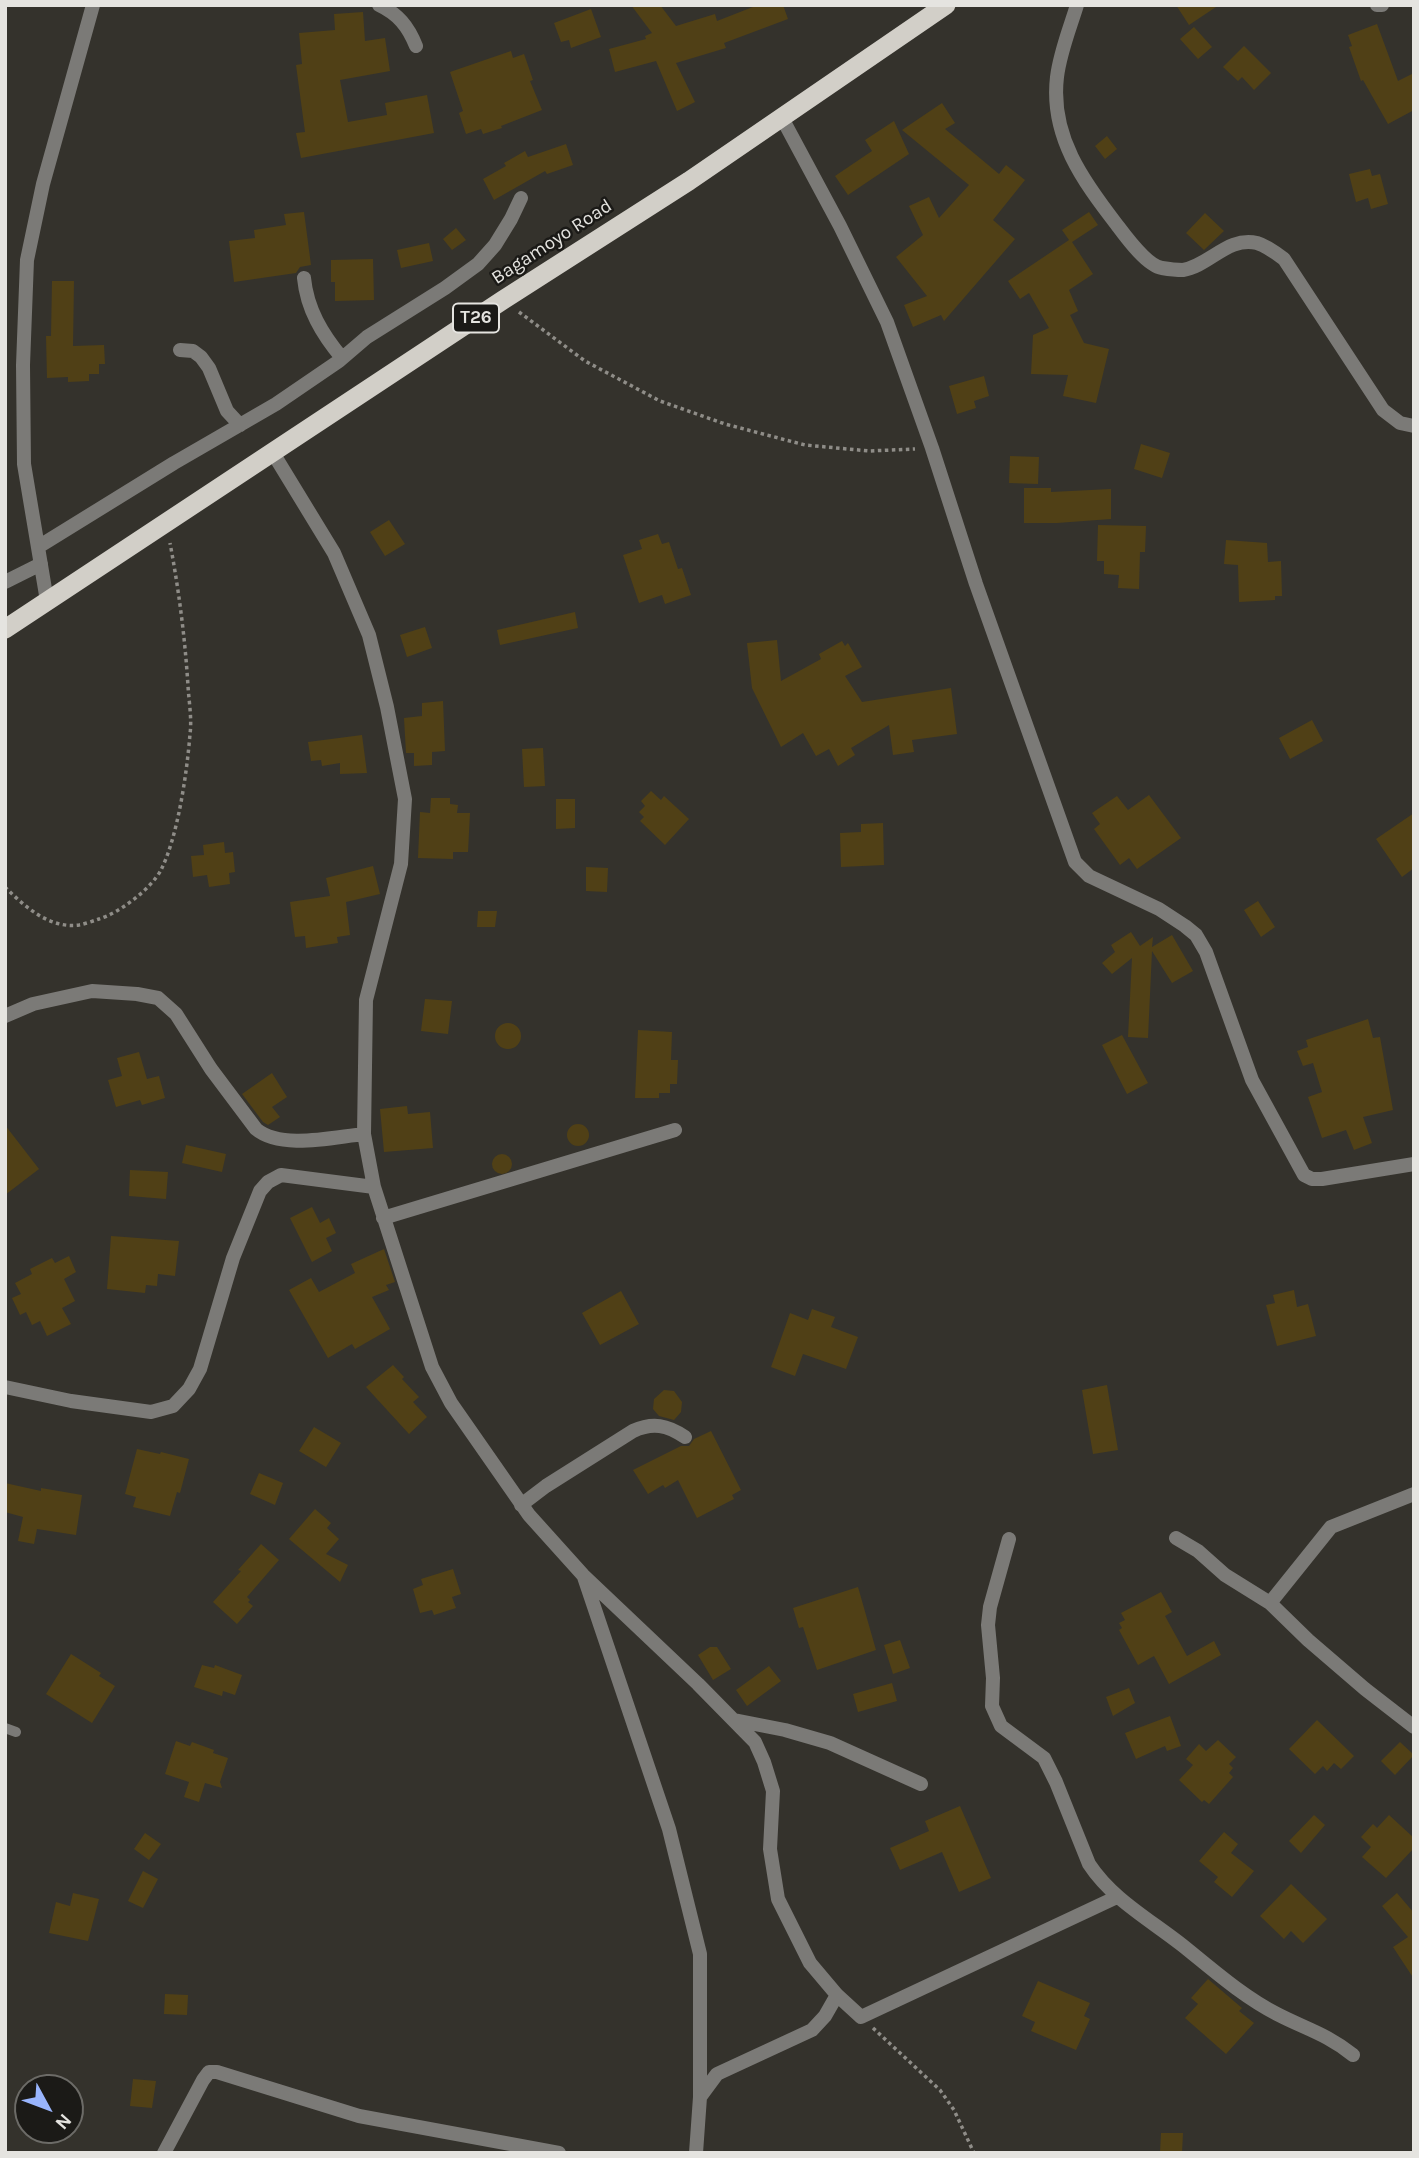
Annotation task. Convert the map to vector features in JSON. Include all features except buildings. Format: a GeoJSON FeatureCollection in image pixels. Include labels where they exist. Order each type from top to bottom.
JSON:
{"type":"FeatureCollection","features":[{"type":"Feature","properties":{"kind":"highway","name":"Bagamoyo Road"},"geometry":{"type":"LineString","coordinates":[[5,629],[782,118],[946,5]]}},
{"type":"Feature","properties":{"kind":"street"},"geometry":{"type":"LineString","coordinates":[[47,601],[24,464],[23,365],[27,260],[44,184],[93,5]]}},
{"type":"Feature","properties":{"kind":"street"},"geometry":{"type":"LineString","coordinates":[[379,5],[393,12],[408,27],[416,46]]}},
{"type":"Feature","properties":{"kind":"street"},"geometry":{"type":"LineString","coordinates":[[400,19],[407,5]]}},
{"type":"Feature","properties":{"kind":"street"},"geometry":{"type":"LineString","coordinates":[[1077,5],[1057,76],[1056,113],[1073,164],[1132,245],[1159,268],[1184,270],[1220,250],[1247,242],[1270,249],[1284,259],[1383,410],[1400,423],[1414,426]]}},
{"type":"Feature","properties":{"kind":"street"},"geometry":{"type":"LineString","coordinates":[[782,118],[841,226],[887,322],[1075,862],[1089,877],[1159,909],[1196,935],[1206,952],[1252,1080],[1304,1175],[1312,1179],[1322,1179],[1414,1164]]}},
{"type":"Feature","properties":{"kind":"street"},"geometry":{"type":"LineString","coordinates":[[38,547],[276,404],[367,337],[445,288],[478,264],[495,244],[521,198]]}},
{"type":"Feature","properties":{"kind":"street"},"geometry":{"type":"LineString","coordinates":[[304,278],[308,304],[323,333],[342,358]]}},
{"type":"Feature","properties":{"kind":"street"},"geometry":{"type":"LineString","coordinates":[[180,350],[193,351],[209,368],[227,411],[240,425]]}},
{"type":"Feature","properties":{"kind":"street"},"geometry":{"type":"LineString","coordinates":[[273,453],[334,553],[369,635],[387,707],[405,799],[401,864],[366,1000],[365,1134],[374,1187],[383,1217],[432,1367],[451,1403],[522,1505],[583,1575],[755,1742],[773,1791],[770,1849],[778,1899],[810,1964],[861,2017],[1117,1897]]}},
{"type":"Feature","properties":{"kind":"street"},"geometry":{"type":"LineString","coordinates":[[5,582],[41,564]]}},
{"type":"Feature","properties":{"kind":"street"},"geometry":{"type":"LineString","coordinates":[[5,1016],[33,1003],[92,991],[137,994],[158,999],[176,1014],[211,1069],[262,1135],[289,1141],[365,1134]]}},
{"type":"Feature","properties":{"kind":"street"},"geometry":{"type":"LineString","coordinates":[[383,1217],[675,1130]]}},
{"type":"Feature","properties":{"kind":"street"},"geometry":{"type":"LineString","coordinates":[[5,1387],[71,1402],[151,1412],[173,1406],[189,1389],[200,1369],[233,1258],[260,1191],[268,1182],[281,1175],[374,1187]]}},
{"type":"Feature","properties":{"kind":"street"},"geometry":{"type":"LineString","coordinates":[[522,1505],[546,1486],[633,1430],[656,1424],[685,1437]]}},
{"type":"Feature","properties":{"kind":"street"},"geometry":{"type":"LineString","coordinates":[[1270,1603],[1331,1527],[1414,1494]]}},
{"type":"Feature","properties":{"kind":"street"},"geometry":{"type":"LineString","coordinates":[[1176,1538],[1198,1551],[1224,1575],[1270,1603],[1308,1640],[1414,1727]]}},
{"type":"Feature","properties":{"kind":"street"},"geometry":{"type":"LineString","coordinates":[[1009,1539],[990,1607],[988,1625],[993,1678],[992,1706],[1000,1726],[1044,1758],[1089,1864],[1117,1897],[1222,1979],[1276,2014],[1336,2040],[1353,2055]]}},
{"type":"Feature","properties":{"kind":"street"},"geometry":{"type":"LineString","coordinates":[[583,1575],[669,1829],[700,1954],[700,2096],[696,2153]]}},
{"type":"Feature","properties":{"kind":"street"},"geometry":{"type":"LineString","coordinates":[[734,1720],[785,1730],[830,1743],[921,1784]]}},
{"type":"Feature","properties":{"kind":"street"},"geometry":{"type":"LineString","coordinates":[[700,2096],[717,2074],[812,2031],[825,2017],[837,1995]]}},
{"type":"Feature","properties":{"kind":"street"},"geometry":{"type":"LineString","coordinates":[[164,2153],[209,2072],[217,2072],[359,2116],[559,2153]]}},
{"type":"Feature","properties":{"kind":"path"},"geometry":{"type":"LineString","coordinates":[[503,300],[585,361],[660,401],[724,425],[805,445],[869,451],[932,448]]}},
{"type":"Feature","properties":{"kind":"path"},"geometry":{"type":"LineString","coordinates":[[5,887],[44,919],[61,925],[78,925],[105,917],[125,906],[145,889],[160,871],[176,825],[191,732],[185,634],[166,523]]}},
{"type":"Feature","properties":{"kind":"path"},"geometry":{"type":"LineString","coordinates":[[861,2017],[940,2090],[954,2110],[974,2153]]}}]}
